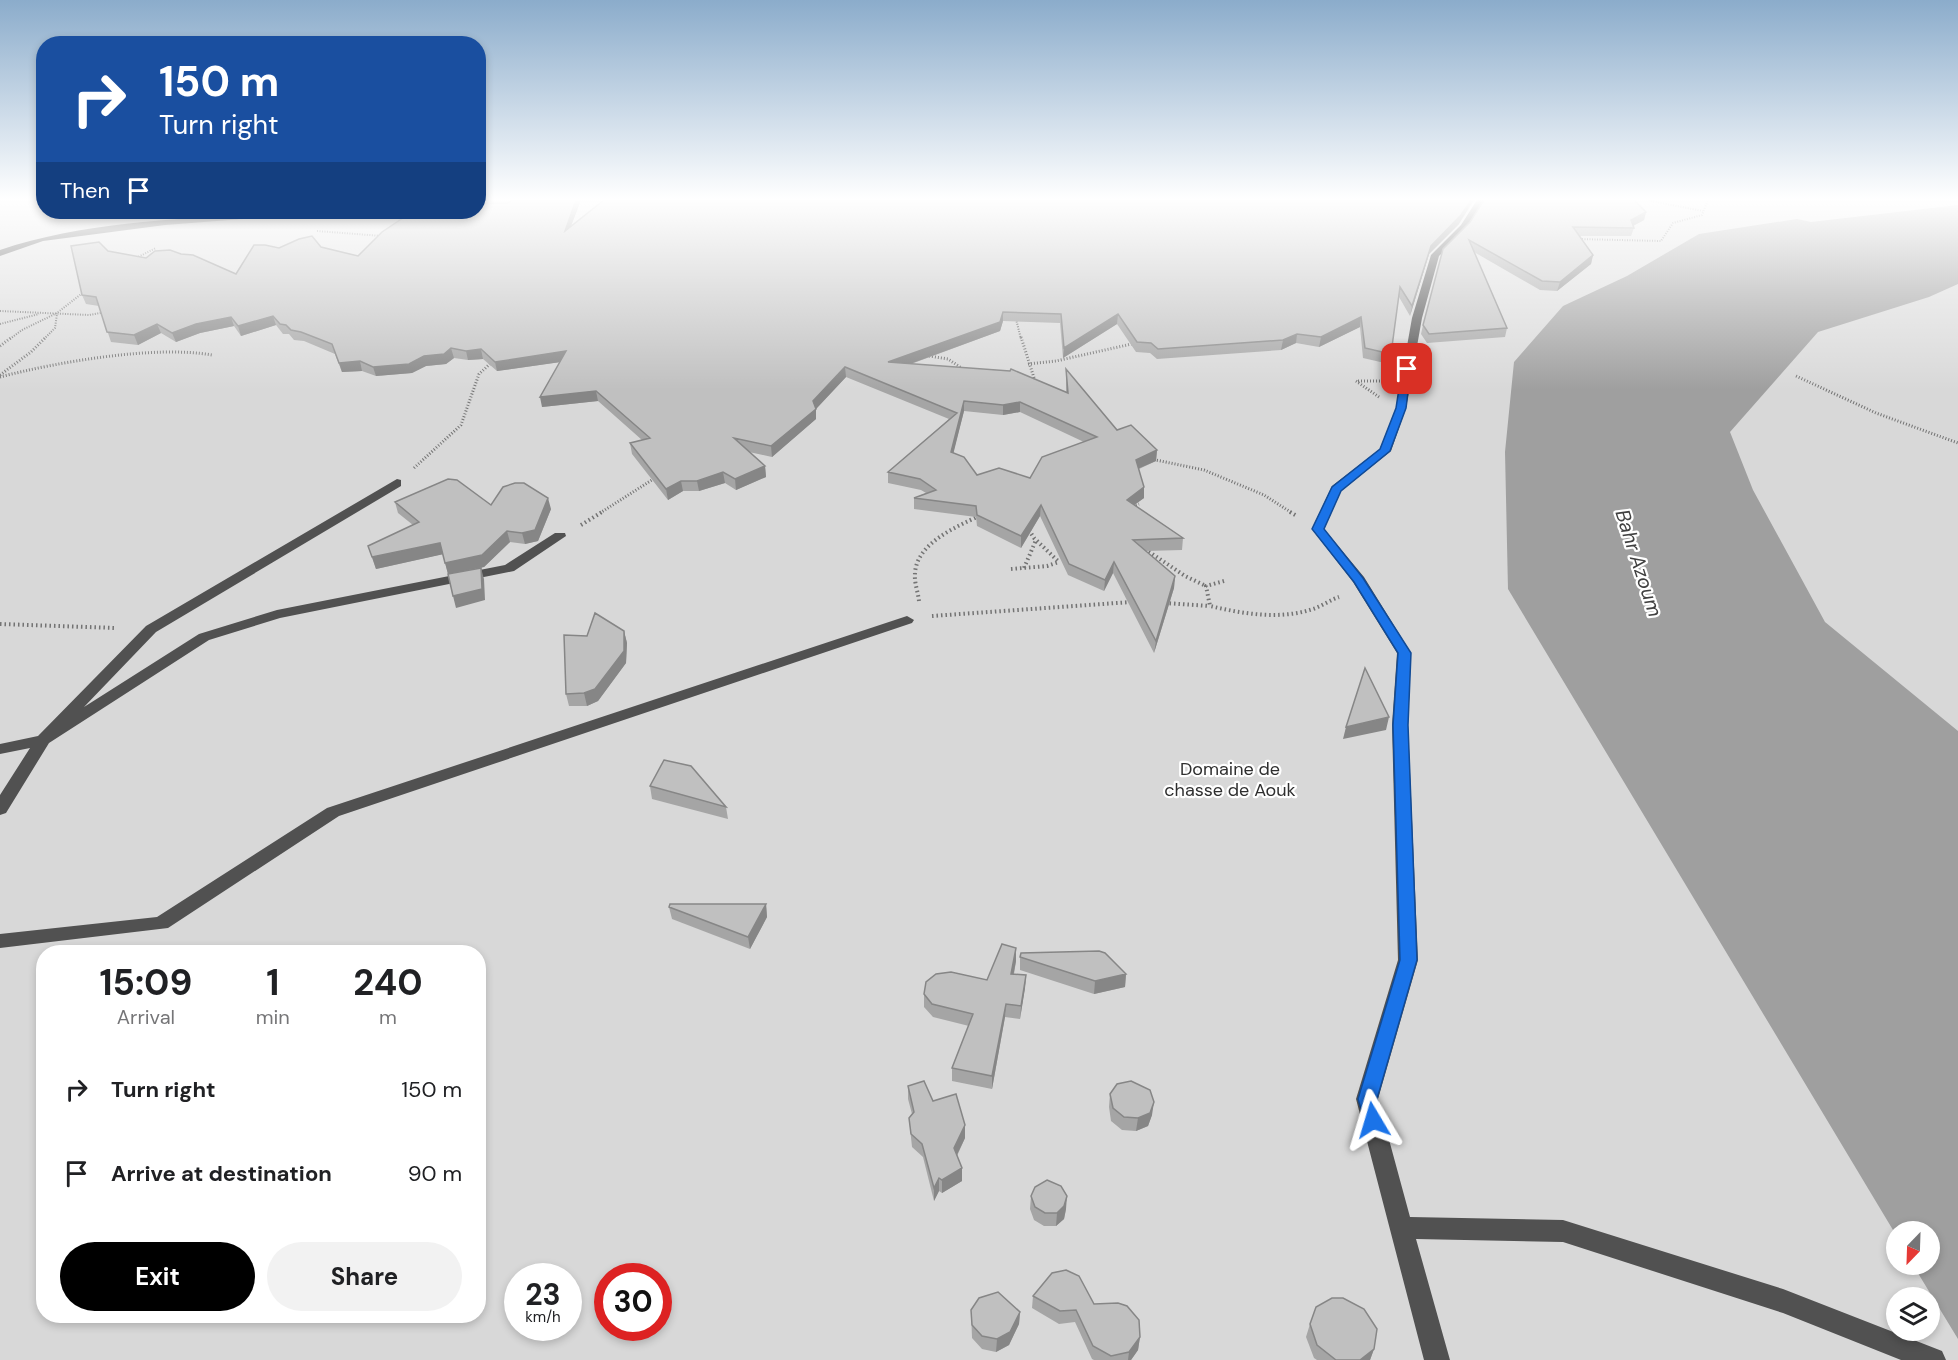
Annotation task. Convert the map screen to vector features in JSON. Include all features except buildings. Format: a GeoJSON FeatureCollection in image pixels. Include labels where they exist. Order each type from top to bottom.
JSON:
{"type":"FeatureCollection","features":[{"type":"Feature","properties":{"kind":"street"},"geometry":{"type":"LineString","coordinates":[[1433,263],[1417,318],[1401,408],[1385,451],[1336,489],[1318,529],[1366,592],[1404,653],[1400,725],[1408,960],[1368,1099],[1437,1360]]}},
{"type":"Feature","properties":{"kind":"street"},"geometry":{"type":"LineString","coordinates":[[0,809],[43,740],[151,629],[397,483]]}},
{"type":"Feature","properties":{"kind":"street"},"geometry":{"type":"LineString","coordinates":[[0,749],[43,740],[204,637],[277,614],[509,568],[560,536]]}},
{"type":"Feature","properties":{"kind":"street"},"geometry":{"type":"LineString","coordinates":[[0,941],[161,923],[333,813],[907,620]]}},
{"type":"Feature","properties":{"kind":"street"},"geometry":{"type":"LineString","coordinates":[[1402,1228],[1563,1230],[1783,1301],[1933,1360]]}},
{"type":"Feature","properties":{"kind":"path"},"geometry":{"type":"LineString","coordinates":[[0,346],[22,330],[57,313],[88,288]]}},
{"type":"Feature","properties":{"kind":"path"},"geometry":{"type":"LineString","coordinates":[[0,311],[90,315],[111,312]]}},
{"type":"Feature","properties":{"kind":"path"},"geometry":{"type":"LineString","coordinates":[[0,324],[46,313]]}},
{"type":"Feature","properties":{"kind":"path"},"geometry":{"type":"LineString","coordinates":[[0,376],[31,352],[55,328],[57,313]]}},
{"type":"Feature","properties":{"kind":"path"},"geometry":{"type":"LineString","coordinates":[[1016,318],[1028,364],[1037,384]]}},
{"type":"Feature","properties":{"kind":"path"},"geometry":{"type":"LineString","coordinates":[[1028,364],[1056,361],[1137,342]]}},
{"type":"Feature","properties":{"kind":"path"},"geometry":{"type":"LineString","coordinates":[[0,376],[34,368],[116,357],[188,351],[212,356]]}},
{"type":"Feature","properties":{"kind":"path"},"geometry":{"type":"LineString","coordinates":[[924,355],[948,359],[966,371]]}},
{"type":"Feature","properties":{"kind":"path"},"geometry":{"type":"LineString","coordinates":[[397,483],[461,425],[479,374],[493,361]]}},
{"type":"Feature","properties":{"kind":"path"},"geometry":{"type":"LineString","coordinates":[[1796,376],[1834,397],[1903,426],[1958,443]]}},
{"type":"Feature","properties":{"kind":"path"},"geometry":{"type":"LineString","coordinates":[[1146,458],[1204,470],[1264,495],[1318,529]]}},
{"type":"Feature","properties":{"kind":"path"},"geometry":{"type":"LineString","coordinates":[[560,536],[596,518],[655,477]]}},
{"type":"Feature","properties":{"kind":"path"},"geometry":{"type":"LineString","coordinates":[[1122,509],[1139,504]]}},
{"type":"Feature","properties":{"kind":"path"},"geometry":{"type":"LineString","coordinates":[[925,617],[919,602],[915,571],[920,554],[952,529],[988,512]]}},
{"type":"Feature","properties":{"kind":"path"},"geometry":{"type":"LineString","coordinates":[[1029,529],[1036,540],[1059,562]]}},
{"type":"Feature","properties":{"kind":"path"},"geometry":{"type":"LineString","coordinates":[[1024,568],[1036,540]]}},
{"type":"Feature","properties":{"kind":"path"},"geometry":{"type":"LineString","coordinates":[[1139,545],[1185,576],[1206,586],[1224,581]]}},
{"type":"Feature","properties":{"kind":"path"},"geometry":{"type":"LineString","coordinates":[[1011,569],[1047,566],[1067,559]]}},
{"type":"Feature","properties":{"kind":"path"},"geometry":{"type":"LineString","coordinates":[[1206,586],[1210,606]]}},
{"type":"Feature","properties":{"kind":"path"},"geometry":{"type":"LineString","coordinates":[[1164,603],[1210,606],[1255,615],[1288,615],[1315,609],[1335,598],[1366,592]]}},
{"type":"Feature","properties":{"kind":"path"},"geometry":{"type":"LineString","coordinates":[[907,620],[957,613],[1135,602]]}},
{"type":"Feature","properties":{"kind":"path"},"geometry":{"type":"LineString","coordinates":[[0,624],[151,629]]}},
{"type":"Feature","properties":{"kind":"green space","name":"Domaine de chasse de Aouk"},"geometry":{"type":"Polygon","coordinates":[[[0,263],[1958,263],[1958,1360],[0,1360],[0,263]]]}},
{"type":"Feature","properties":{"kind":"water","name":"Bahr Azoum"},"geometry":{"type":"Polygon","coordinates":[[[1648,263],[1958,263],[1958,284],[1929,297],[1818,332],[1730,432],[1753,490],[1825,622],[1958,731],[1958,1339],[1940,1309],[1940,1287],[1926,1287],[1919,1275],[1940,1275],[1940,1221],[1888,1221],[1508,589],[1505,452],[1514,362],[1563,306],[1648,263]]]}},
{"type":"Feature","properties":{"kind":"route"},"geometry":{"type":"LineString","coordinates":[[1373,1120],[1368,1099],[1408,960],[1400,725],[1404,653],[1359,580],[1318,529],[1336,489],[1385,451],[1401,408],[1407,369]]}}]}
